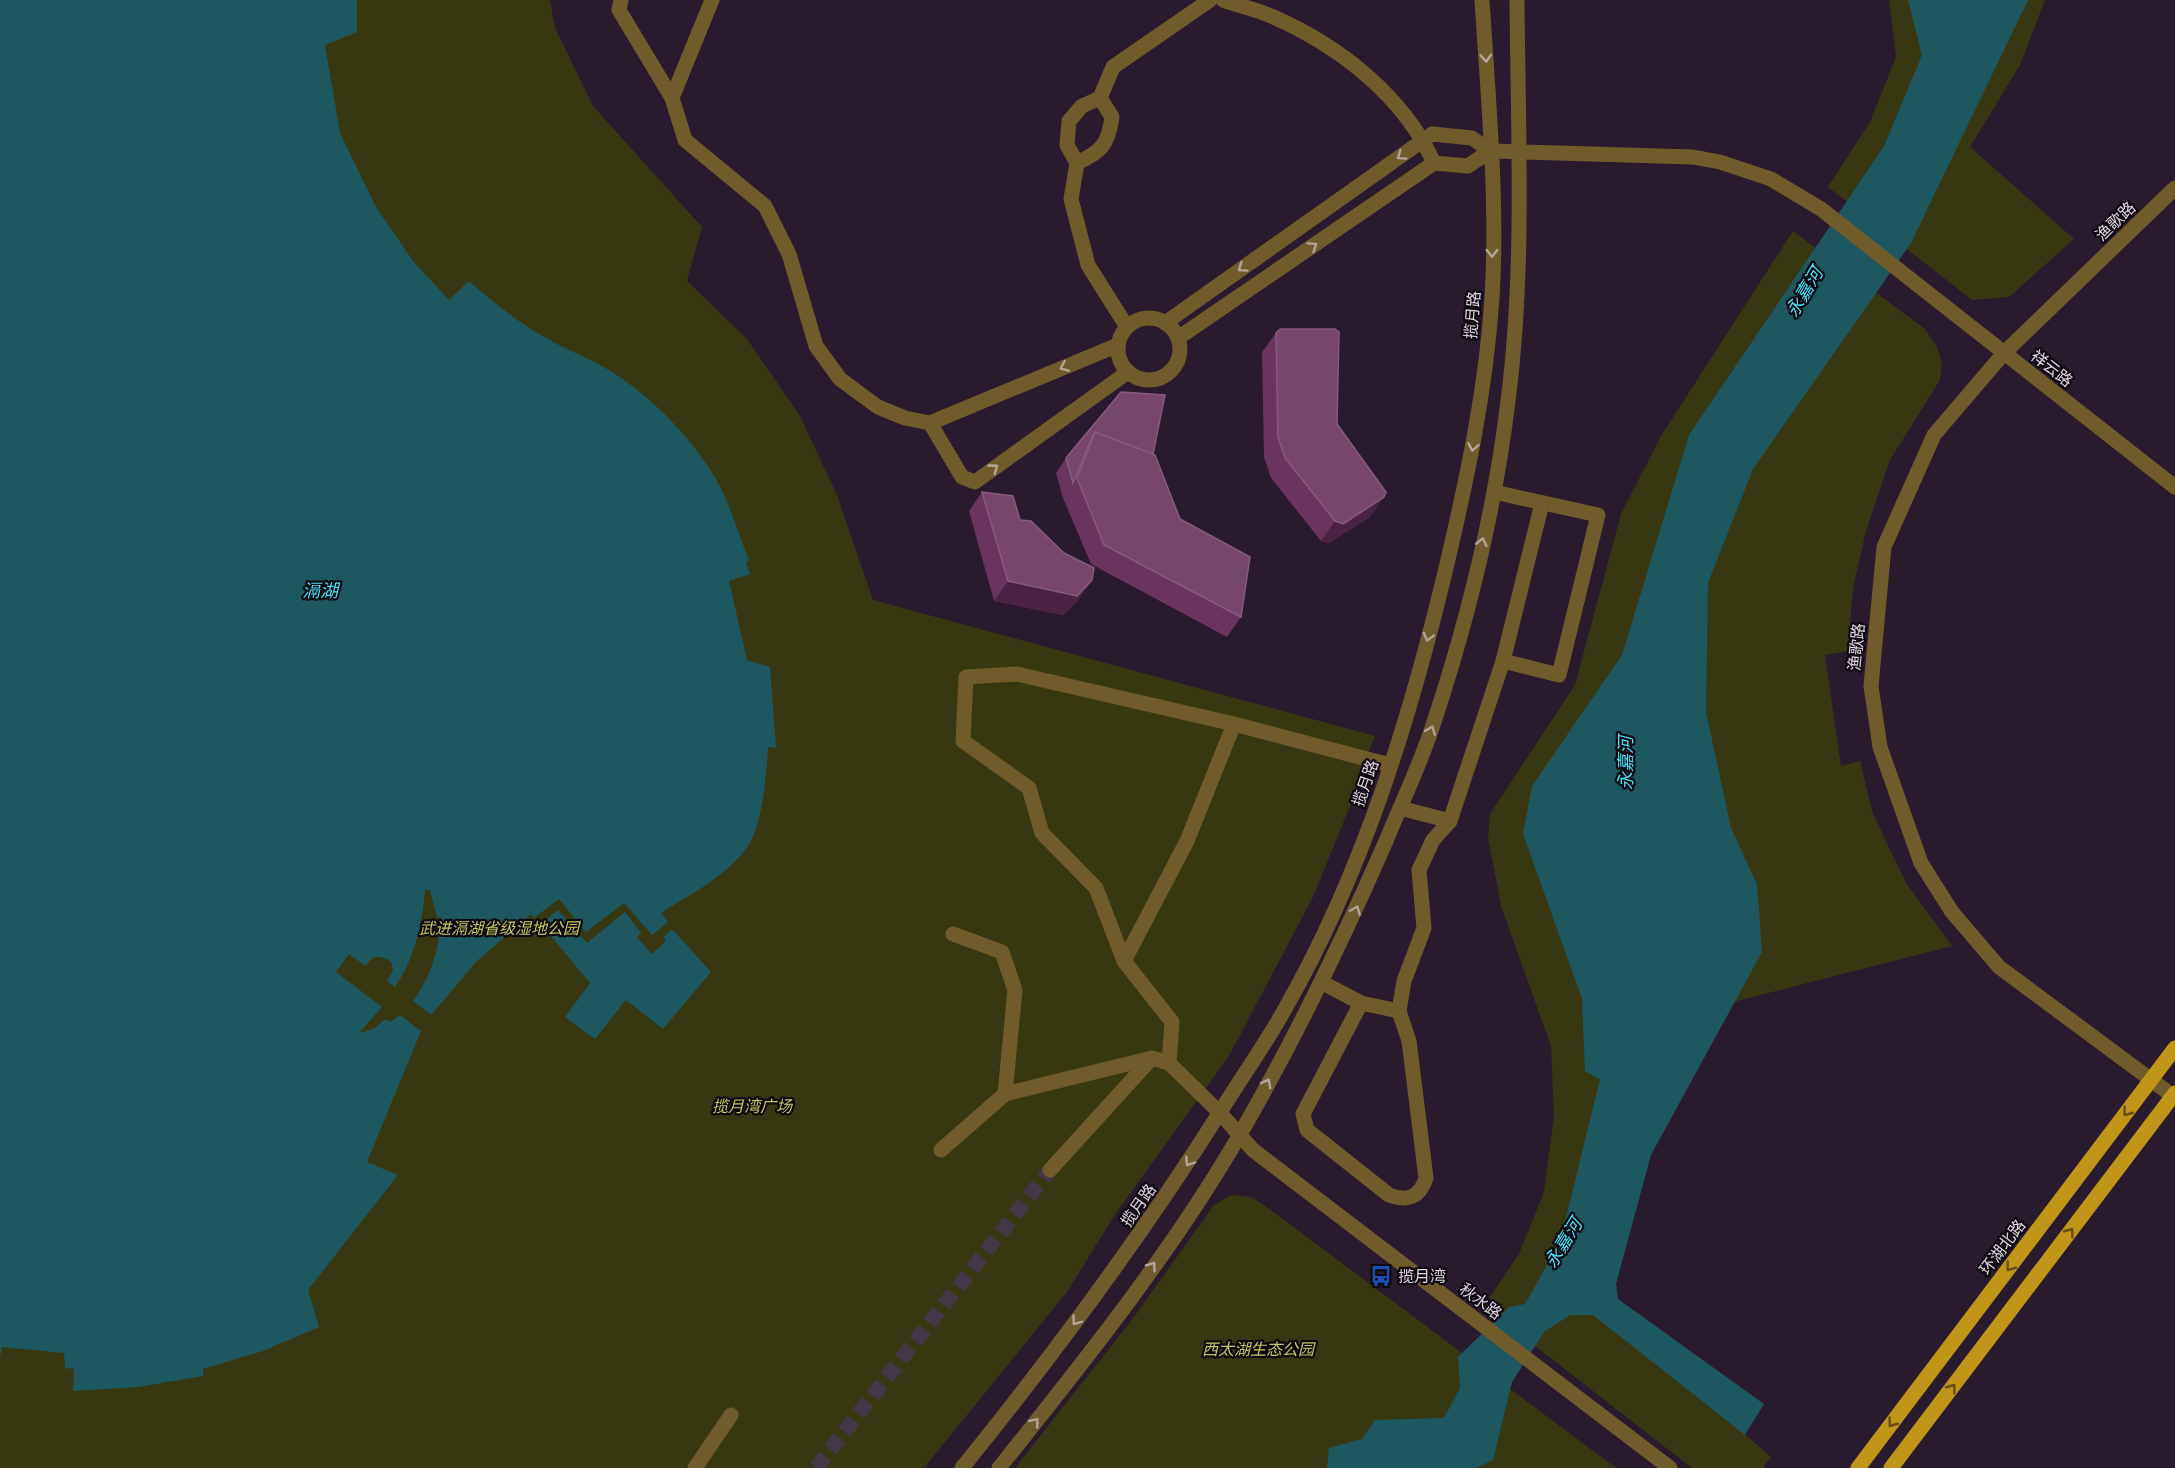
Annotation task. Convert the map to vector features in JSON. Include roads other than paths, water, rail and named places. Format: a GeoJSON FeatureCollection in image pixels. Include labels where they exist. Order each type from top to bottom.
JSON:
{"type":"FeatureCollection","features":[{"type":"Feature","properties":{"kind":"main road","name":"环湖北路"},"geometry":{"type":"LineString","coordinates":[[1858,1468],[2175,1048]]}},
{"type":"Feature","properties":{"kind":"main road"},"geometry":{"type":"LineString","coordinates":[[1891,1468],[2174,1095]]}},
{"type":"Feature","properties":{"kind":"street"},"geometry":{"type":"LineString","coordinates":[[621,0],[619,10],[672,98],[685,140],[765,206],[789,254],[816,346],[840,379],[878,407],[905,418],[930,423],[1118,345]]}},
{"type":"Feature","properties":{"kind":"street"},"geometry":{"type":"LineString","coordinates":[[672,98],[712,0]]}},
{"type":"Feature","properties":{"kind":"street"},"geometry":{"type":"LineString","coordinates":[[1127,327],[1088,265],[1071,199],[1077,163],[1067,145],[1069,121],[1082,106],[1100,98],[1113,67],[1210,0]]}},
{"type":"Feature","properties":{"kind":"street"},"geometry":{"type":"LineString","coordinates":[[1223,0],[1269,15],[1322,41],[1378,84],[1423,140],[1434,163]]}},
{"type":"Feature","properties":{"kind":"street","name":"揽月路"},"geometry":{"type":"LineString","coordinates":[[962,1468],[1033,1380],[1150,1219],[1220,1113],[1286,1007],[1326,929],[1371,822],[1438,602],[1466,484],[1482,397],[1492,296],[1490,151],[1482,0]]}},
{"type":"Feature","properties":{"kind":"street"},"geometry":{"type":"LineString","coordinates":[[999,1468],[1058,1395],[1182,1226],[1240,1135],[1344,939],[1434,725],[1466,612],[1494,492],[1508,401],[1517,299],[1517,0]]}},
{"type":"Feature","properties":{"kind":"street"},"geometry":{"type":"LineString","coordinates":[[1077,163],[1096,154],[1109,138],[1112,117],[1100,98]]}},
{"type":"Feature","properties":{"kind":"street"},"geometry":{"type":"LineString","coordinates":[[1165,322],[1432,134],[1472,138],[1490,151],[1468,166],[1434,163],[1178,338]]}},
{"type":"Feature","properties":{"kind":"street","name":"祥云路"},"geometry":{"type":"LineString","coordinates":[[1490,151],[1693,157],[1720,162],[1771,179],[1821,209],[2175,487]]}},
{"type":"Feature","properties":{"kind":"street","name":"渔歌路"},"geometry":{"type":"LineString","coordinates":[[2174,1095],[2150,1081],[1999,967],[1952,912],[1921,863],[1880,747],[1871,686],[1884,547],[1934,435],[2004,353],[2175,188]]}},
{"type":"Feature","properties":{"kind":"street"},"geometry":{"type":"LineString","coordinates":[[1146,318],[1165,322],[1178,338],[1178,358],[1166,375],[1146,380],[1128,372],[1118,355],[1118,345],[1127,327],[1146,318]]}},
{"type":"Feature","properties":{"kind":"street"},"geometry":{"type":"LineString","coordinates":[[930,423],[962,477],[975,482],[1128,372]]}},
{"type":"Feature","properties":{"kind":"street"},"geometry":{"type":"LineString","coordinates":[[1494,492],[1598,515],[1559,675],[1503,661]]}},
{"type":"Feature","properties":{"kind":"street"},"geometry":{"type":"LineString","coordinates":[[1360,1003],[1303,1114],[1307,1130],[1389,1195],[1399,1199],[1413,1198],[1422,1189],[1426,1178],[1409,1041],[1399,1011],[1404,981],[1424,928],[1419,870],[1433,840],[1450,821],[1503,661],[1542,503]]}},
{"type":"Feature","properties":{"kind":"street"},"geometry":{"type":"LineString","coordinates":[[941,1150],[1005,1094],[1152,1058],[1169,1063],[1172,1022],[1124,961],[1095,888],[1042,833],[1029,788],[963,741],[966,677],[1017,674],[1234,724],[1390,765]]}},
{"type":"Feature","properties":{"kind":"street"},"geometry":{"type":"LineString","coordinates":[[1124,961],[1187,841],[1234,724]]}},
{"type":"Feature","properties":{"kind":"street"},"geometry":{"type":"LineString","coordinates":[[1400,808],[1450,821]]}},
{"type":"Feature","properties":{"kind":"street"},"geometry":{"type":"LineString","coordinates":[[953,934],[1002,952],[1015,990],[1005,1094]]}},
{"type":"Feature","properties":{"kind":"street"},"geometry":{"type":"LineString","coordinates":[[1321,982],[1360,1003],[1399,1011]]}},
{"type":"Feature","properties":{"kind":"street"},"geometry":{"type":"LineString","coordinates":[[1050,1170],[1152,1058]]}},
{"type":"Feature","properties":{"kind":"street","name":"秋水路"},"geometry":{"type":"LineString","coordinates":[[1169,1063],[1220,1113],[1253,1150],[1670,1468]]}},
{"type":"Feature","properties":{"kind":"street"},"geometry":{"type":"LineString","coordinates":[[695,1468],[731,1415]]}},
{"type":"Feature","properties":{"kind":"water","name":"滆湖"},"geometry":{"type":"Polygon","coordinates":[[[0,0],[357,0],[357,32],[325,45],[340,133],[376,207],[413,261],[449,300],[469,281],[499,307],[532,330],[600,365],[627,382],[665,414],[687,439],[716,479],[730,508],[749,560],[746,563],[750,574],[729,581],[747,660],[770,667],[776,748],[768,747],[760,815],[756,829],[745,850],[727,869],[661,913],[668,922],[652,935],[624,903],[586,932],[559,899],[534,918],[531,914],[477,961],[431,1015],[413,1001],[430,971],[438,940],[441,917],[437,918],[430,890],[425,890],[416,940],[408,964],[395,987],[387,981],[393,970],[391,962],[377,957],[371,959],[366,966],[349,954],[336,972],[382,1007],[359,1033],[373,1029],[386,1019],[391,1022],[400,1015],[421,1031],[367,1162],[398,1175],[308,1290],[319,1327],[263,1351],[203,1369],[203,1376],[138,1387],[73,1391],[74,1369],[65,1368],[64,1353],[2,1347],[0,1357],[0,0]]]}},
{"type":"Feature","properties":{"kind":"water","name":"永嘉河"},"geometry":{"type":"Polygon","coordinates":[[[1908,0],[2028,0],[1911,243],[1753,469],[1708,583],[1706,712],[1731,828],[1757,884],[1762,952],[1651,1155],[1616,1284],[1618,1299],[1764,1404],[1745,1435],[1593,1315],[1570,1315],[1544,1332],[1512,1382],[1493,1460],[1476,1468],[1327,1468],[1329,1448],[1362,1439],[1375,1420],[1444,1418],[1460,1388],[1458,1357],[1509,1307],[1525,1304],[1560,1242],[1600,1079],[1585,1071],[1582,999],[1523,834],[1532,786],[1622,655],[1689,435],[1884,146],[1922,55],[1908,0]]]}},
{"type":"Feature","properties":{"kind":"water"},"geometry":{"type":"Polygon","coordinates":[[[558,910],[587,943],[625,912],[641,933],[637,937],[652,954],[666,941],[663,937],[672,929],[711,972],[663,1029],[626,1000],[595,1039],[565,1017],[590,983],[541,924],[558,910]]]}},
{"type":"Feature","properties":{"kind":"tunnel"},"geometry":{"type":"LineString","coordinates":[[816,1468],[1050,1170]]}},
{"type":"Feature","properties":{"kind":"place","name":"揽月湾"},"geometry":{"type":"Point","coordinates":[1381,1276]}},
{"type":"Feature","properties":{"kind":"park label","name":"武进滆湖省级湿地公园"},"geometry":{"type":"Point","coordinates":[499,928]}},
{"type":"Feature","properties":{"kind":"park label","name":"揽月湾广场"},"geometry":{"type":"Point","coordinates":[752,1106]}},
{"type":"Feature","properties":{"kind":"park label","name":"西太湖生态公园"},"geometry":{"type":"Point","coordinates":[1258,1349]}}]}
